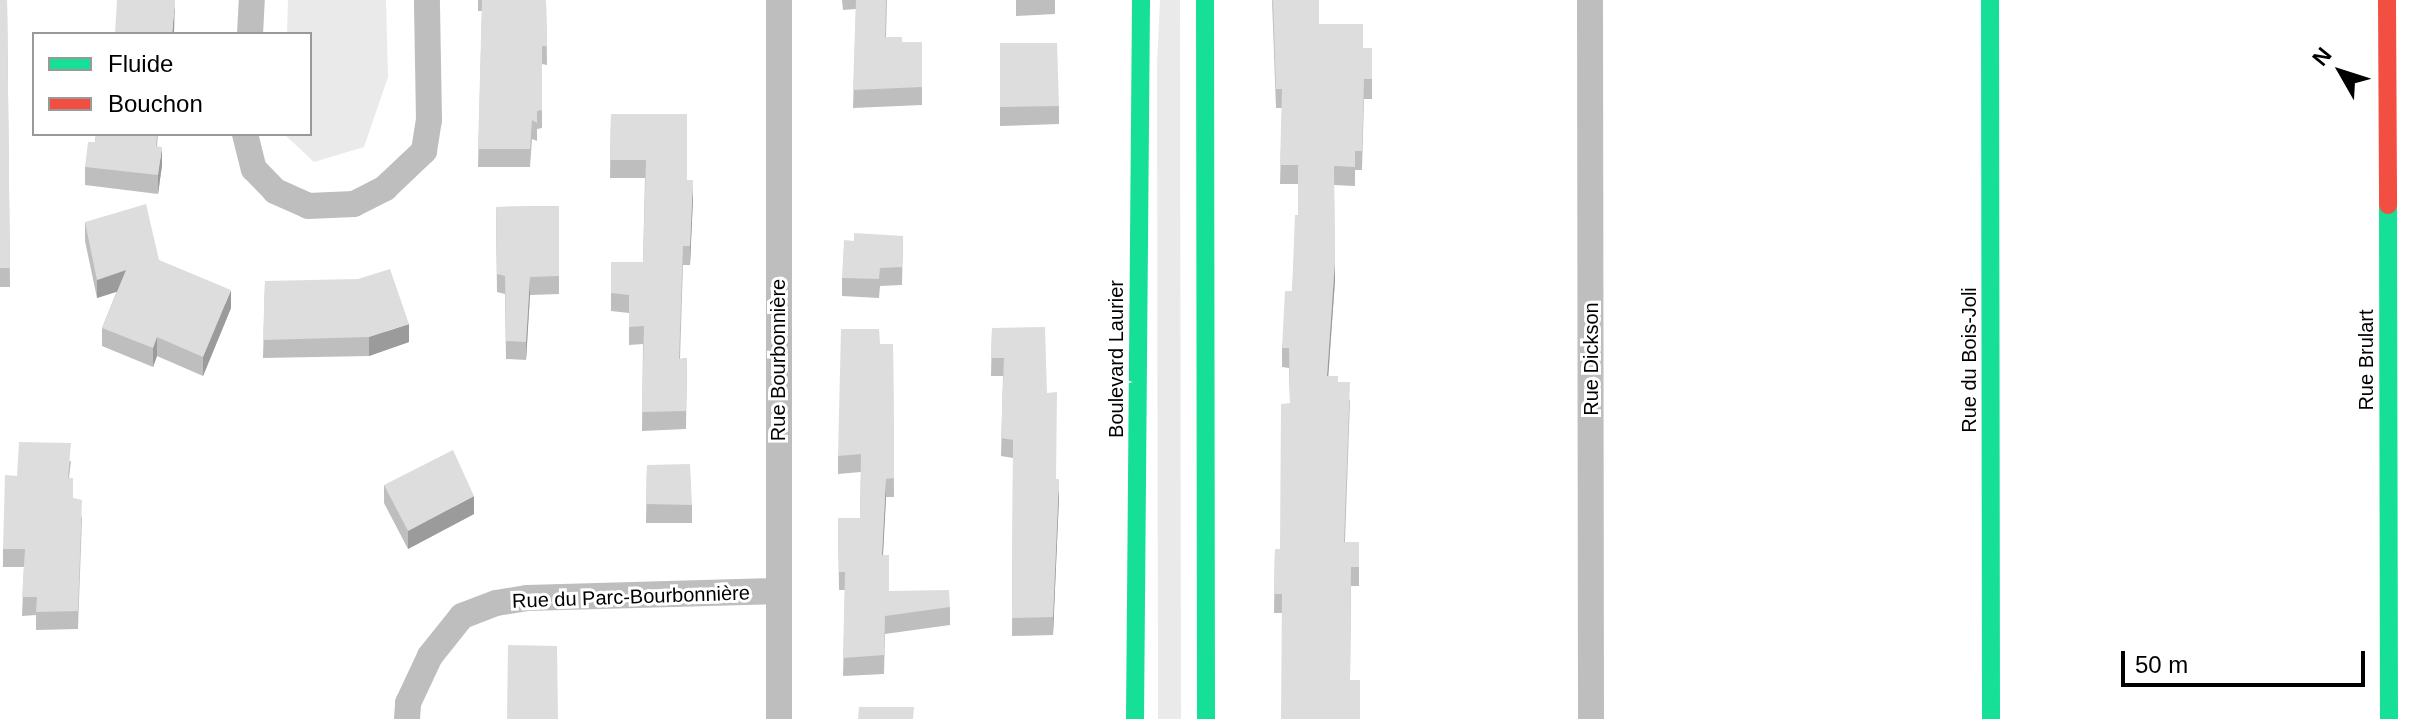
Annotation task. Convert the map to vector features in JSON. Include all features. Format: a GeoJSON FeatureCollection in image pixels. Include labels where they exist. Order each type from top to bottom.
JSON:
{"type":"FeatureCollection","features":[{"type":"Feature","properties":{"kind":"main road","name":"Boulevard Laurier"},"geometry":{"type":"LineString","coordinates":[[1135,719],[1141,0]]}},
{"type":"Feature","properties":{"kind":"main road"},"geometry":{"type":"LineString","coordinates":[[1205,0],[1206,719]]}},
{"type":"Feature","properties":{"kind":"main road","name":"Rue du Bois-Joli"},"geometry":{"type":"LineString","coordinates":[[1990,0],[1991,719]]}},
{"type":"Feature","properties":{"kind":"main road","name":"Rue Brulart"},"geometry":{"type":"LineString","coordinates":[[2387,0],[2389,719]]}},
{"type":"Feature","properties":{"kind":"street"},"geometry":{"type":"LineString","coordinates":[[250,32],[252,0]]}},
{"type":"Feature","properties":{"kind":"street"},"geometry":{"type":"LineString","coordinates":[[246,136],[254,169],[275,191],[308,206],[354,204],[385,188],[424,151],[429,120],[427,0]]}},
{"type":"Feature","properties":{"kind":"street","name":"Rue Bourbonnière"},"geometry":{"type":"LineString","coordinates":[[779,0],[779,719]]}},
{"type":"Feature","properties":{"kind":"street","name":"Rue Dickson"},"geometry":{"type":"LineString","coordinates":[[1590,0],[1591,719]]}},
{"type":"Feature","properties":{"kind":"street","name":"Rue du Parc-Bourbonnière"},"geometry":{"type":"LineString","coordinates":[[407,719],[408,703],[430,656],[462,616],[496,603],[527,598],[777,591]]}},
{"type":"Feature","properties":{"kind":"shaded area"},"geometry":{"type":"Polygon","coordinates":[[[288,0],[386,0],[388,77],[364,147],[314,162],[286,136],[312,136],[312,32],[287,32],[288,0]]]}},
{"type":"Feature","properties":{"kind":"shaded area"},"geometry":{"type":"Polygon","coordinates":[[[1160,0],[1180,0],[1181,719],[1158,719],[1157,64],[1160,0]]]}},
{"type":"Feature","properties":{"kind":"building"},"geometry":{"type":"Polygon","coordinates":[[[0,0],[7,0],[10,268],[0,268],[0,0]]]}},
{"type":"Feature","properties":{"kind":"building"},"geometry":{"type":"Polygon","coordinates":[[[117,0],[175,0],[172,32],[115,32],[117,0]]]}},
{"type":"Feature","properties":{"kind":"building"},"geometry":{"type":"Polygon","coordinates":[[[482,0],[546,0],[547,46],[542,46],[542,110],[537,111],[537,123],[532,120],[530,149],[478,149],[482,0]]]}},
{"type":"Feature","properties":{"kind":"building"},"geometry":{"type":"Polygon","coordinates":[[[856,0],[886,0],[885,37],[902,37],[902,42],[922,42],[922,87],[853,90],[856,0]]]}},
{"type":"Feature","properties":{"kind":"building"},"geometry":{"type":"Polygon","coordinates":[[[1273,0],[1319,0],[1319,24],[1363,24],[1363,48],[1372,48],[1372,79],[1364,79],[1362,151],[1355,151],[1355,167],[1334,166],[1335,261],[1327,376],[1338,376],[1338,382],[1350,382],[1344,542],[1359,542],[1359,567],[1351,567],[1350,680],[1360,680],[1360,719],[1281,719],[1282,594],[1274,594],[1275,549],[1280,549],[1281,404],[1290,403],[1289,348],[1282,348],[1285,291],[1292,291],[1298,165],[1280,165],[1282,89],[1276,89],[1273,0]]]}},
{"type":"Feature","properties":{"kind":"building"},"geometry":{"type":"Polygon","coordinates":[[[1000,43],[1057,43],[1059,106],[1000,107],[1000,43]]]}},
{"type":"Feature","properties":{"kind":"building"},"geometry":{"type":"Polygon","coordinates":[[[611,114],[687,114],[687,180],[693,180],[690,246],[683,246],[679,359],[687,358],[686,411],[642,412],[644,326],[629,327],[629,295],[611,293],[611,262],[643,262],[646,160],[610,160],[611,114]]]}},
{"type":"Feature","properties":{"kind":"building"},"geometry":{"type":"Polygon","coordinates":[[[96,136],[157,136],[156,146],[162,147],[158,175],[85,167],[88,142],[95,142],[96,136]]]}},
{"type":"Feature","properties":{"kind":"building"},"geometry":{"type":"Polygon","coordinates":[[[146,204],[159,260],[231,290],[203,357],[157,337],[153,348],[102,328],[126,270],[97,280],[85,222],[146,204]]]}},
{"type":"Feature","properties":{"kind":"building"},"geometry":{"type":"Polygon","coordinates":[[[559,206],[559,276],[530,277],[526,342],[506,341],[505,276],[497,274],[496,207],[559,206]]]}},
{"type":"Feature","properties":{"kind":"building"},"geometry":{"type":"Polygon","coordinates":[[[854,233],[903,236],[902,267],[880,268],[879,279],[842,278],[844,240],[854,241],[854,233]]]}},
{"type":"Feature","properties":{"kind":"building"},"geometry":{"type":"Polygon","coordinates":[[[390,269],[409,324],[369,337],[263,340],[265,281],[358,279],[390,269]]]}},
{"type":"Feature","properties":{"kind":"building"},"geometry":{"type":"Polygon","coordinates":[[[1045,327],[1047,393],[1057,392],[1056,479],[1059,479],[1053,617],[1012,618],[1013,440],[1001,438],[1004,358],[991,358],[992,328],[1045,327]]]}},
{"type":"Feature","properties":{"kind":"building"},"geometry":{"type":"Polygon","coordinates":[[[841,329],[879,329],[880,344],[893,344],[894,478],[886,479],[882,555],[889,555],[889,591],[949,590],[950,607],[885,616],[884,655],[843,658],[845,572],[839,572],[838,518],[860,518],[861,454],[838,456],[841,329]]]}},
{"type":"Feature","properties":{"kind":"building"},"geometry":{"type":"Polygon","coordinates":[[[19,442],[71,443],[68,478],[73,478],[73,498],[82,500],[78,611],[36,612],[37,597],[22,597],[25,549],[3,549],[5,475],[17,476],[19,442]]]}},
{"type":"Feature","properties":{"kind":"building"},"geometry":{"type":"Polygon","coordinates":[[[453,450],[474,496],[408,531],[384,485],[453,450]]]}},
{"type":"Feature","properties":{"kind":"building"},"geometry":{"type":"Polygon","coordinates":[[[690,464],[692,505],[646,504],[647,465],[690,464]]]}},
{"type":"Feature","properties":{"kind":"building"},"geometry":{"type":"Polygon","coordinates":[[[508,645],[557,646],[558,719],[507,719],[508,645]]]}},
{"type":"Feature","properties":{"kind":"building"},"geometry":{"type":"Polygon","coordinates":[[[859,707],[914,707],[913,719],[858,719],[859,707]]]}},
{"type":"Feature","properties":{"kind":"traffic: fast"},"geometry":{"type":"LineString","coordinates":[[1135,719],[1141,0]]}},
{"type":"Feature","properties":{"kind":"traffic: fast"},"geometry":{"type":"LineString","coordinates":[[1205,0],[1206,719]]}},
{"type":"Feature","properties":{"kind":"traffic: fast"},"geometry":{"type":"LineString","coordinates":[[1990,0],[1991,719]]}},
{"type":"Feature","properties":{"kind":"traffic: fast"},"geometry":{"type":"LineString","coordinates":[[2388,205],[2389,719]]}},
{"type":"Feature","properties":{"kind":"traffic: jam"},"geometry":{"type":"LineString","coordinates":[[2387,0],[2388,205]]}}]}
